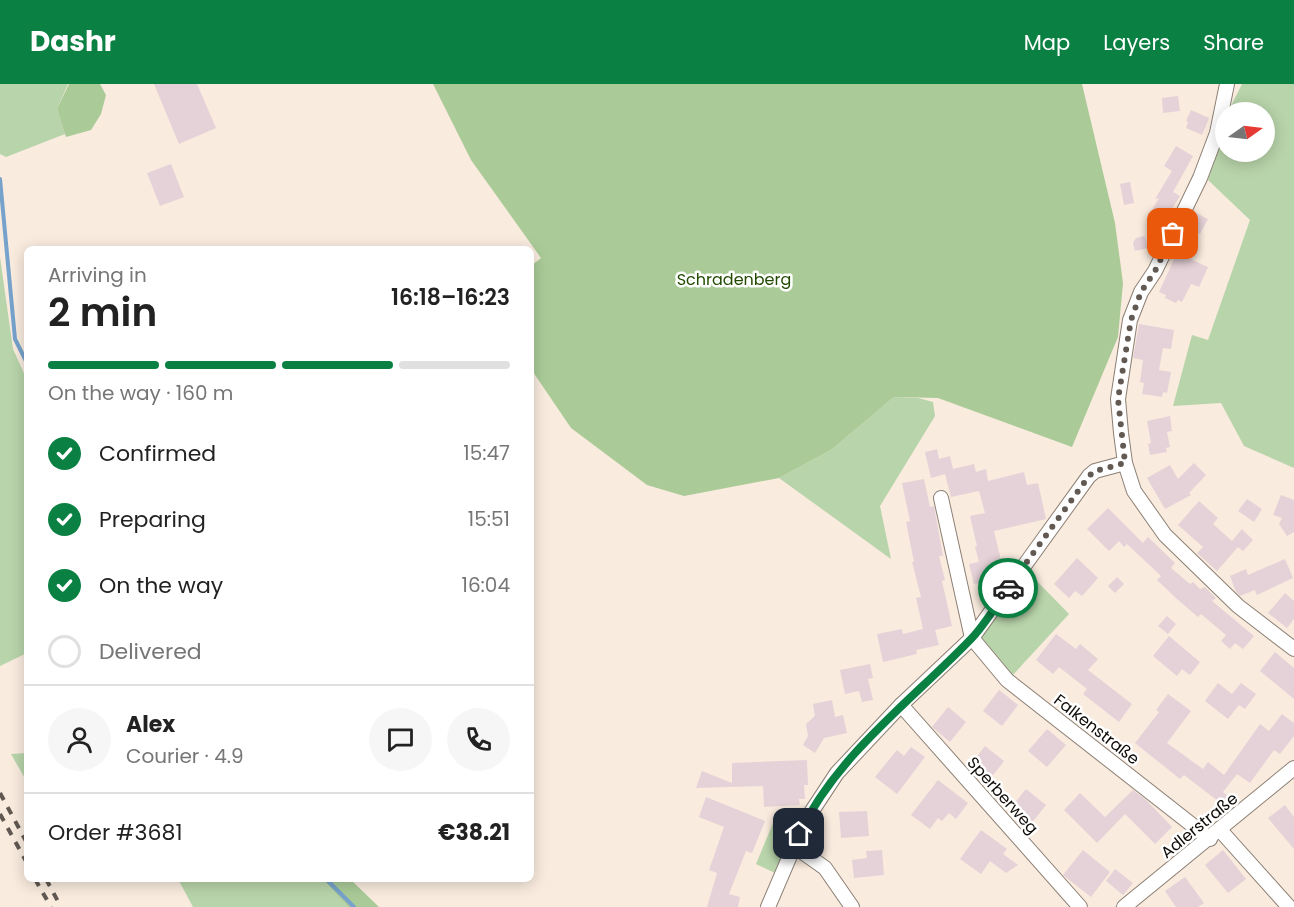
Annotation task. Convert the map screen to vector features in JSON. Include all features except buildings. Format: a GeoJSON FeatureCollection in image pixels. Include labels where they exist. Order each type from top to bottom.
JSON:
{"type":"FeatureCollection","features":[{"type":"Feature","properties":{"kind":"street"},"geometry":{"type":"LineString","coordinates":[[1227,84],[1217,133],[1200,178],[1155,271],[1141,292],[1131,320],[1118,399],[1125,463],[1134,491],[1164,536],[1238,606],[1294,649]]}},
{"type":"Feature","properties":{"kind":"street"},"geometry":{"type":"LineString","coordinates":[[768,907],[804,823],[837,773],[901,705],[972,638],[1089,476],[1095,471],[1125,463]]}},
{"type":"Feature","properties":{"kind":"street"},"geometry":{"type":"LineString","coordinates":[[941,498],[972,638]]}},
{"type":"Feature","properties":{"kind":"street","name":"Falkenstraße"},"geometry":{"type":"LineString","coordinates":[[972,638],[1007,680],[1215,834],[1289,907]]}},
{"type":"Feature","properties":{"kind":"street","name":"Sperberweg"},"geometry":{"type":"LineString","coordinates":[[901,705],[1080,907]]}},
{"type":"Feature","properties":{"kind":"street","name":"Adlerstraße"},"geometry":{"type":"LineString","coordinates":[[1124,907],[1294,768]]}},
{"type":"Feature","properties":{"kind":"street"},"geometry":{"type":"LineString","coordinates":[[794,846],[825,868],[852,907]]}},
{"type":"Feature","properties":{"kind":"green space"},"geometry":{"type":"Polygon","coordinates":[[[0,84],[68,84],[57,109],[65,134],[6,157],[0,154],[0,84]]]}},
{"type":"Feature","properties":{"kind":"green space"},"geometry":{"type":"Polygon","coordinates":[[[69,84],[100,84],[106,95],[101,114],[91,130],[66,137],[57,109],[69,84]]]}},
{"type":"Feature","properties":{"kind":"green space","name":"Schradenberg"},"geometry":{"type":"Polygon","coordinates":[[[433,84],[1082,84],[1115,223],[1123,283],[1118,337],[1072,447],[938,398],[894,397],[831,450],[779,478],[684,496],[647,485],[571,428],[534,373],[534,264],[541,258],[471,160],[433,84]]]}},
{"type":"Feature","properties":{"kind":"green space"},"geometry":{"type":"Polygon","coordinates":[[[1242,84],[1294,84],[1294,468],[1244,446],[1221,403],[1173,406],[1192,335],[1208,340],[1250,220],[1208,180],[1215,156],[1215,162],[1275,162],[1275,102],[1233,102],[1242,84]]]}},
{"type":"Feature","properties":{"kind":"green space"},"geometry":{"type":"Polygon","coordinates":[[[0,257],[13,349],[24,373],[24,654],[0,666],[0,257]]]}},
{"type":"Feature","properties":{"kind":"green space"},"geometry":{"type":"Polygon","coordinates":[[[894,397],[918,398],[933,402],[935,416],[880,506],[891,559],[779,478],[831,450],[894,397]]]}},
{"type":"Feature","properties":{"kind":"green space"},"geometry":{"type":"Polygon","coordinates":[[[1028,572],[1069,614],[1011,677],[978,638],[1028,572]]]}},
{"type":"Feature","properties":{"kind":"green space"},"geometry":{"type":"Polygon","coordinates":[[[24,753],[24,777],[11,754],[24,753]]]}},
{"type":"Feature","properties":{"kind":"green space"},"geometry":{"type":"Polygon","coordinates":[[[776,816],[802,824],[779,875],[756,864],[776,816]]]}},
{"type":"Feature","properties":{"kind":"green space"},"geometry":{"type":"Polygon","coordinates":[[[180,882],[325,882],[348,907],[193,907],[180,882]]]}},
{"type":"Feature","properties":{"kind":"green space"},"geometry":{"type":"Polygon","coordinates":[[[325,882],[353,882],[379,907],[348,907],[325,882]]]}},
{"type":"Feature","properties":{"kind":"waterway"},"geometry":{"type":"LineString","coordinates":[[0,179],[15,339],[24,357]]}},
{"type":"Feature","properties":{"kind":"waterway"},"geometry":{"type":"LineString","coordinates":[[329,882],[354,907]]}},
{"type":"Feature","properties":{"kind":"railway"},"geometry":{"type":"LineString","coordinates":[[0,793],[24,837]]}},
{"type":"Feature","properties":{"kind":"railway"},"geometry":{"type":"LineString","coordinates":[[0,814],[24,858]]}},
{"type":"Feature","properties":{"kind":"railway"},"geometry":{"type":"LineString","coordinates":[[37,882],[51,907]]}},
{"type":"Feature","properties":{"kind":"railway"},"geometry":{"type":"LineString","coordinates":[[48,882],[61,907]]}},
{"type":"Feature","properties":{"kind":"way so far"},"geometry":{"type":"LineString","coordinates":[[1008,588],[1089,476],[1095,471],[1125,463],[1118,399],[1131,320],[1141,292],[1155,271],[1173,234]]}},
{"type":"Feature","properties":{"kind":"route"},"geometry":{"type":"LineString","coordinates":[[799,834],[837,773],[901,705],[972,638],[1008,588]]}}]}
